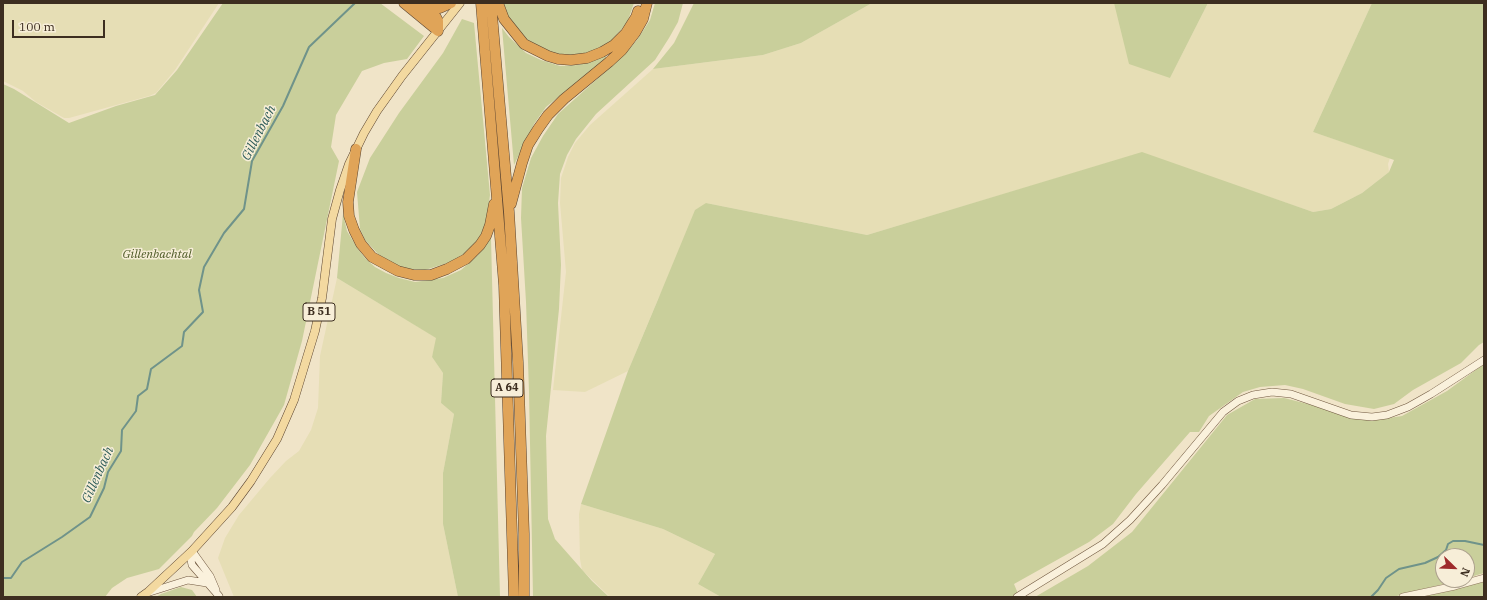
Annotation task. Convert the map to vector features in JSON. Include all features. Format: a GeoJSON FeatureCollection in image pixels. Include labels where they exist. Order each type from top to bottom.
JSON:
{"type":"FeatureCollection","features":[{"type":"Feature","properties":{"kind":"highway"},"geometry":{"type":"LineString","coordinates":[[404,3],[438,31]]}},
{"type":"Feature","properties":{"kind":"highway"},"geometry":{"type":"LineString","coordinates":[[422,6],[440,8],[451,3]]}},
{"type":"Feature","properties":{"kind":"highway","name":"A 64"},"geometry":{"type":"LineString","coordinates":[[481,3],[504,285],[514,597]]}},
{"type":"Feature","properties":{"kind":"highway","name":"A 64"},"geometry":{"type":"LineString","coordinates":[[491,3],[509,212],[518,362],[524,534],[524,597]]}},
{"type":"Feature","properties":{"kind":"highway"},"geometry":{"type":"LineString","coordinates":[[498,3],[504,19],[524,44],[548,56],[558,59],[571,60],[587,58],[614,45],[626,33],[636,17],[641,3]]}},
{"type":"Feature","properties":{"kind":"highway"},"geometry":{"type":"LineString","coordinates":[[509,212],[528,145],[538,129],[548,115],[564,99],[622,50],[636,33],[643,19],[648,3]]}},
{"type":"Feature","properties":{"kind":"highway"},"geometry":{"type":"LineString","coordinates":[[422,6],[437,19],[438,31]]}},
{"type":"Feature","properties":{"kind":"highway"},"geometry":{"type":"LineString","coordinates":[[356,149],[348,202],[349,216],[354,230],[361,244],[372,256],[398,271],[414,275],[431,275],[457,265],[474,252],[486,236],[490,225],[493,212],[496,180]]}},
{"type":"Feature","properties":{"kind":"main road","name":"B 51"},"geometry":{"type":"LineString","coordinates":[[141,597],[192,551],[232,507],[268,454],[286,420],[310,352],[319,317],[332,219],[344,177],[356,149],[377,111],[402,76],[460,3]]}},
{"type":"Feature","properties":{"kind":"main road"},"geometry":{"type":"LineString","coordinates":[[1017,597],[1103,544],[1130,520],[1162,485],[1223,412],[1238,401],[1253,395],[1272,392],[1291,394],[1351,415],[1372,417],[1387,415],[1408,407],[1431,394],[1484,360]]}},
{"type":"Feature","properties":{"kind":"main road","name":"B 51"},"geometry":{"type":"LineString","coordinates":[[135,597],[182,556],[232,507]]}},
{"type":"Feature","properties":{"kind":"main road"},"geometry":{"type":"LineString","coordinates":[[192,551],[192,565],[219,596]]}},
{"type":"Feature","properties":{"kind":"main road"},"geometry":{"type":"LineString","coordinates":[[192,551],[210,576],[219,596]]}},
{"type":"Feature","properties":{"kind":"main road"},"geometry":{"type":"LineString","coordinates":[[1403,597],[1484,578]]}},
{"type":"Feature","properties":{"kind":"main road"},"geometry":{"type":"LineString","coordinates":[[148,592],[188,580],[207,583]]}},
{"type":"Feature","properties":{"kind":"shaded area"},"geometry":{"type":"Polygon","coordinates":[[[3,3],[219,3],[175,70],[156,93],[69,118],[64,118],[36,102],[23,91],[3,81],[3,3]]]}},
{"type":"Feature","properties":{"kind":"shaded area"},"geometry":{"type":"Polygon","coordinates":[[[872,3],[1114,3],[1170,78],[1208,3],[1372,3],[1313,132],[1390,158],[1388,164],[1389,172],[1362,193],[1331,209],[1313,212],[1141,153],[867,235],[706,203],[658,299],[628,371],[585,392],[553,390],[566,272],[560,203],[561,178],[568,157],[575,143],[590,125],[653,69],[763,55],[801,43],[872,3]]]}},
{"type":"Feature","properties":{"kind":"shaded area"},"geometry":{"type":"Polygon","coordinates":[[[337,278],[437,338],[432,357],[443,373],[441,403],[454,414],[443,473],[443,524],[458,597],[234,597],[218,558],[225,538],[239,515],[270,478],[286,461],[299,451],[311,430],[318,408],[320,356],[337,278]]]}},
{"type":"Feature","properties":{"kind":"shaded area"},"geometry":{"type":"Polygon","coordinates":[[[581,504],[663,529],[715,554],[698,584],[721,597],[610,597],[582,570],[580,559],[579,514],[581,504]]]}},
{"type":"Feature","properties":{"kind":"green space","name":"Gillenbachtal"},"geometry":{"type":"Polygon","coordinates":[[[223,3],[380,3],[424,36],[407,59],[384,63],[362,71],[336,115],[331,147],[339,161],[302,341],[284,405],[250,465],[217,508],[159,569],[127,578],[112,588],[105,597],[3,597],[3,84],[14,89],[69,123],[116,106],[155,95],[177,70],[223,3]]]}},
{"type":"Feature","properties":{"kind":"green space"},"geometry":{"type":"Polygon","coordinates":[[[502,3],[634,3],[627,23],[611,41],[590,53],[566,56],[542,51],[515,32],[502,3]]]}},
{"type":"Feature","properties":{"kind":"green space"},"geometry":{"type":"Polygon","coordinates":[[[655,3],[683,3],[678,22],[655,60],[596,114],[576,139],[567,155],[560,174],[558,203],[561,265],[559,309],[546,436],[548,519],[555,539],[592,581],[609,597],[533,597],[529,392],[521,218],[522,188],[531,158],[543,136],[558,114],[624,55],[637,40],[650,20],[655,3]]]}},
{"type":"Feature","properties":{"kind":"green space"},"geometry":{"type":"Polygon","coordinates":[[[694,3],[872,3],[801,43],[763,55],[653,69],[674,43],[694,3]]]}},
{"type":"Feature","properties":{"kind":"green space"},"geometry":{"type":"Polygon","coordinates":[[[1114,3],[1208,3],[1170,78],[1129,64],[1114,3]]]}},
{"type":"Feature","properties":{"kind":"green space"},"geometry":{"type":"Polygon","coordinates":[[[1372,3],[1484,3],[1484,342],[1461,363],[1413,390],[1394,404],[1374,409],[1345,404],[1303,389],[1285,385],[1260,387],[1243,392],[1209,416],[1199,432],[1190,432],[1136,494],[1113,524],[1089,542],[1014,584],[1019,596],[1017,597],[721,597],[698,584],[715,554],[663,529],[581,504],[628,371],[695,210],[706,203],[867,235],[1142,152],[1313,212],[1331,209],[1362,193],[1389,172],[1394,160],[1313,132],[1372,3]]]}},
{"type":"Feature","properties":{"kind":"green space"},"geometry":{"type":"Polygon","coordinates":[[[462,19],[474,23],[490,195],[486,225],[477,241],[454,261],[425,270],[407,269],[391,263],[378,254],[365,240],[360,229],[357,192],[370,158],[399,113],[443,53],[462,19]]]}},
{"type":"Feature","properties":{"kind":"green space"},"geometry":{"type":"Polygon","coordinates":[[[502,28],[526,53],[560,66],[578,65],[605,56],[607,58],[546,107],[534,124],[514,165],[502,28]]]}},
{"type":"Feature","properties":{"kind":"green space"},"geometry":{"type":"Polygon","coordinates":[[[343,214],[347,231],[365,258],[375,267],[386,273],[415,282],[443,278],[461,270],[478,255],[491,238],[500,597],[458,597],[443,524],[443,473],[454,414],[441,403],[443,373],[432,357],[436,338],[337,278],[343,214]]]}},
{"type":"Feature","properties":{"kind":"green space"},"geometry":{"type":"Polygon","coordinates":[[[1484,364],[1484,573],[1475,576],[1475,548],[1435,548],[1435,586],[1393,597],[1035,597],[1088,566],[1132,532],[1227,415],[1255,399],[1284,398],[1320,407],[1351,418],[1376,420],[1402,416],[1447,391],[1484,364]]]}},
{"type":"Feature","properties":{"kind":"green space"},"geometry":{"type":"Polygon","coordinates":[[[1484,580],[1484,597],[1421,597],[1459,588],[1475,588],[1475,583],[1484,580]]]}},
{"type":"Feature","properties":{"kind":"green space"},"geometry":{"type":"Polygon","coordinates":[[[181,587],[192,590],[197,597],[156,597],[161,594],[181,587]]]}},
{"type":"Feature","properties":{"kind":"waterway","name":"Gillenbach"},"geometry":{"type":"LineString","coordinates":[[3,578],[11,578],[22,562],[62,537],[90,517],[104,488],[108,472],[121,451],[122,430],[136,411],[138,396],[147,389],[151,369],[182,346],[184,332],[203,312],[199,290],[204,267],[224,233],[244,209],[252,161],[283,106],[309,47],[355,3]]}},
{"type":"Feature","properties":{"kind":"waterway"},"geometry":{"type":"LineString","coordinates":[[1371,597],[1386,578],[1399,569],[1425,563],[1438,557],[1446,550],[1448,544],[1453,541],[1465,541],[1484,545]]}}]}
